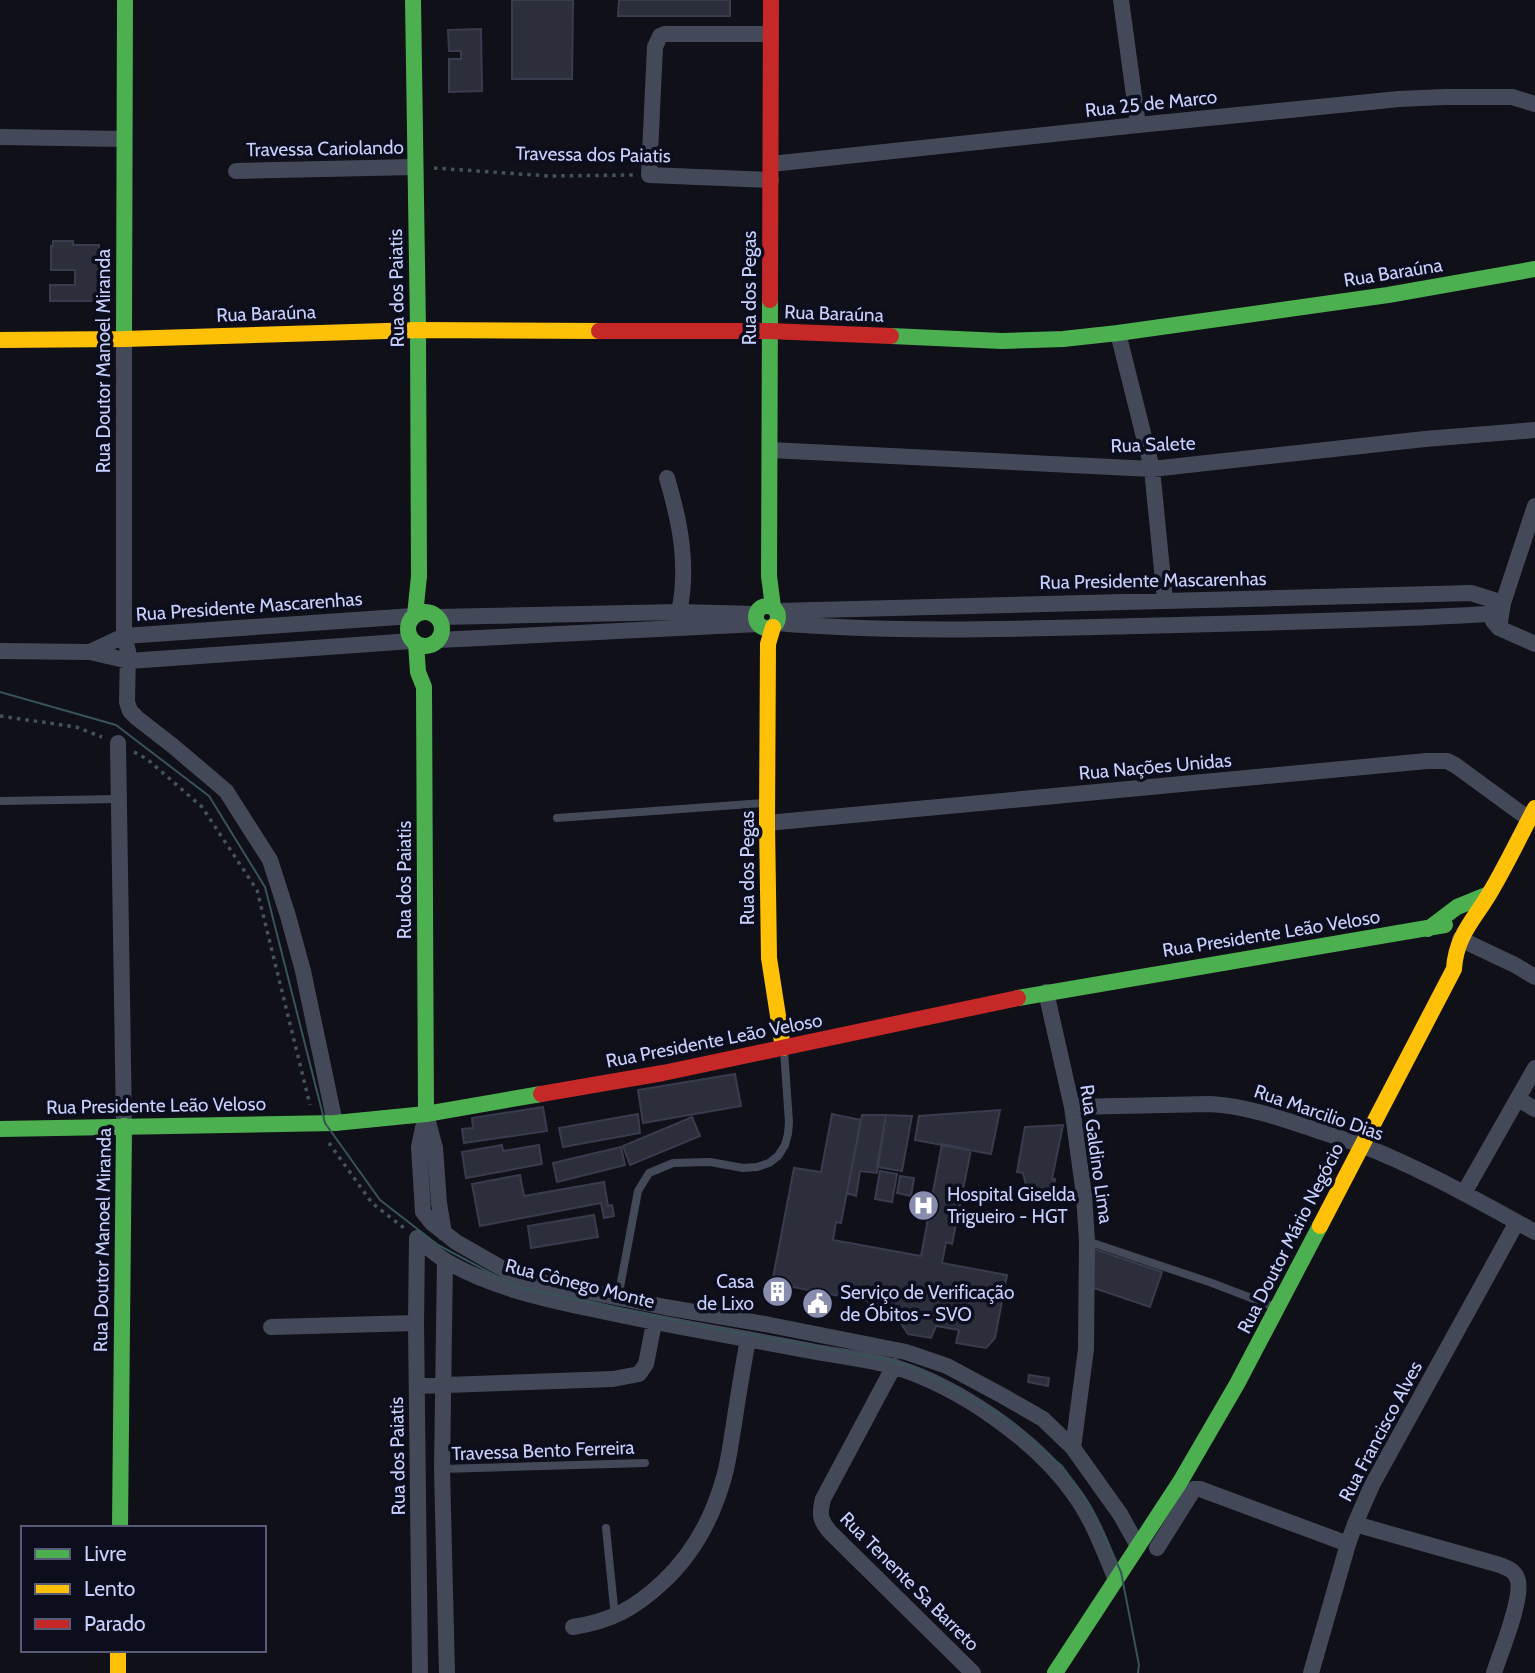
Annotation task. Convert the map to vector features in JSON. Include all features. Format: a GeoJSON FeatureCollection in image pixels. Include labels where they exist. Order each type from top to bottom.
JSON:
{"type":"FeatureCollection","features":[{"type":"Feature","properties":{"kind":"main road","name":"Rua Doutor Manoel Miranda"},"geometry":{"type":"LineString","coordinates":[[124,339],[125,0]]}},
{"type":"Feature","properties":{"kind":"main road","name":"Rua dos Paiatis"},"geometry":{"type":"LineString","coordinates":[[413,0],[419,576],[414,616]]}},
{"type":"Feature","properties":{"kind":"main road","name":"Rua dos Pegas"},"geometry":{"type":"LineString","coordinates":[[771,0],[767,823],[769,958],[783,1048]]}},
{"type":"Feature","properties":{"kind":"main road","name":"Rua Baraúna"},"geometry":{"type":"LineString","coordinates":[[0,340],[418,330],[769,331],[1002,341],[1063,339],[1388,295],[1535,269]]}},
{"type":"Feature","properties":{"kind":"main road","name":"Rua dos Paiatis"},"geometry":{"type":"LineString","coordinates":[[419,576],[436,616]]}},
{"type":"Feature","properties":{"kind":"main road"},"geometry":{"type":"LineString","coordinates":[[425,612],[436,616],[442,628],[436,642],[429,646],[414,643],[407,629],[409,622],[414,616],[425,612]]}},
{"type":"Feature","properties":{"kind":"main road","name":"Rua dos Paiatis"},"geometry":{"type":"LineString","coordinates":[[426,1114],[424,687],[436,642]]}},
{"type":"Feature","properties":{"kind":"main road","name":"Rua dos Paiatis"},"geometry":{"type":"LineString","coordinates":[[414,643],[418,672],[424,687]]}},
{"type":"Feature","properties":{"kind":"main road","name":"Rua Doutor Mário Negócio"},"geometry":{"type":"LineString","coordinates":[[1055,1673],[1180,1482],[1237,1384],[1454,969],[1458,947],[1472,919],[1489,894],[1532,813]]}},
{"type":"Feature","properties":{"kind":"main road"},"geometry":{"type":"LineString","coordinates":[[1458,947],[1428,929],[1442,916],[1471,899],[1489,894]]}},
{"type":"Feature","properties":{"kind":"main road","name":"Rua Presidente Leão Veloso"},"geometry":{"type":"LineString","coordinates":[[0,1129],[335,1123],[426,1114],[639,1077],[1046,992],[1428,929],[1472,919]]}},
{"type":"Feature","properties":{"kind":"main road","name":"Rua Doutor Manoel Miranda"},"geometry":{"type":"LineString","coordinates":[[120,1526],[124,1126]]}},
{"type":"Feature","properties":{"kind":"main road"},"geometry":{"type":"LineString","coordinates":[[118,1652],[118,1673]]}},
{"type":"Feature","properties":{"kind":"street"},"geometry":{"type":"LineString","coordinates":[[1121,0],[1138,125]]}},
{"type":"Feature","properties":{"kind":"street"},"geometry":{"type":"LineString","coordinates":[[649,175],[655,47],[660,36],[771,34]]}},
{"type":"Feature","properties":{"kind":"street","name":"Rua 25 de Marco"},"geometry":{"type":"LineString","coordinates":[[771,172],[1138,125],[1385,100],[1512,97],[1535,104]]}},
{"type":"Feature","properties":{"kind":"street"},"geometry":{"type":"LineString","coordinates":[[0,137],[124,139]]}},
{"type":"Feature","properties":{"kind":"street","name":"Travessa Cariolando"},"geometry":{"type":"LineString","coordinates":[[236,171],[415,167]]}},
{"type":"Feature","properties":{"kind":"street","name":"Travessa dos Paiatis"},"geometry":{"type":"LineString","coordinates":[[649,175],[771,172]]}},
{"type":"Feature","properties":{"kind":"street"},"geometry":{"type":"LineString","coordinates":[[1118,333],[1153,470],[1165,600]]}},
{"type":"Feature","properties":{"kind":"street","name":"Rua Doutor Manoel Miranda"},"geometry":{"type":"LineString","coordinates":[[124,339],[124,636],[129,662],[127,702],[136,718],[226,791],[270,860],[303,971],[335,1123]]}},
{"type":"Feature","properties":{"kind":"street","name":"Rua Salete"},"geometry":{"type":"LineString","coordinates":[[770,450],[1153,470],[1425,439],[1535,430]]}},
{"type":"Feature","properties":{"kind":"street"},"geometry":{"type":"LineString","coordinates":[[667,478],[682,544],[683,591],[679,612]]}},
{"type":"Feature","properties":{"kind":"street"},"geometry":{"type":"LineString","coordinates":[[1499,628],[1503,603],[1535,506]]}},
{"type":"Feature","properties":{"kind":"street","name":"Rua Presidente Mascarenhas"},"geometry":{"type":"LineString","coordinates":[[436,642],[767,617],[1165,600],[1471,593],[1503,603]]}},
{"type":"Feature","properties":{"kind":"street"},"geometry":{"type":"LineString","coordinates":[[1503,603],[1487,614],[1499,628],[1535,644]]}},
{"type":"Feature","properties":{"kind":"street","name":"Rua Presidente Mascarenhas"},"geometry":{"type":"LineString","coordinates":[[436,616],[679,612],[767,617],[822,627],[1001,629],[1386,620],[1487,614]]}},
{"type":"Feature","properties":{"kind":"street","name":"Rua Presidente Mascarenhas"},"geometry":{"type":"LineString","coordinates":[[90,652],[124,636],[414,616]]}},
{"type":"Feature","properties":{"kind":"street","name":"Rua Presidente Mascarenhas"},"geometry":{"type":"LineString","coordinates":[[0,651],[90,652],[129,662],[414,643]]}},
{"type":"Feature","properties":{"kind":"street","name":"Rua Doutor Manoel Miranda"},"geometry":{"type":"LineString","coordinates":[[118,743],[124,1126]]}},
{"type":"Feature","properties":{"kind":"street","name":"Rua Nações Unidas"},"geometry":{"type":"LineString","coordinates":[[767,823],[1427,761],[1447,761],[1532,813]]}},
{"type":"Feature","properties":{"kind":"street"},"geometry":{"type":"LineString","coordinates":[[1458,947],[1515,965],[1535,977]]}},
{"type":"Feature","properties":{"kind":"street","name":"Rua Galdino Lima"},"geometry":{"type":"LineString","coordinates":[[1046,992],[1072,1107],[1084,1195],[1087,1241],[1086,1349],[1073,1448]]}},
{"type":"Feature","properties":{"kind":"street"},"geometry":{"type":"LineString","coordinates":[[1464,1194],[1535,1068]]}},
{"type":"Feature","properties":{"kind":"street"},"geometry":{"type":"LineString","coordinates":[[1518,1099],[1535,1109]]}},
{"type":"Feature","properties":{"kind":"street","name":"Rua Marcilio Dias"},"geometry":{"type":"LineString","coordinates":[[1072,1107],[1210,1104],[1229,1105],[1273,1115],[1362,1146],[1412,1168],[1535,1232]]}},
{"type":"Feature","properties":{"kind":"street","name":"Rua dos Paiatis"},"geometry":{"type":"LineString","coordinates":[[423,1212],[419,1147],[426,1114]]}},
{"type":"Feature","properties":{"kind":"street","name":"Rua dos Paiatis"},"geometry":{"type":"LineString","coordinates":[[426,1114],[435,1147],[444,1233]]}},
{"type":"Feature","properties":{"kind":"street","name":"Rua Cônego Monte"},"geometry":{"type":"LineString","coordinates":[[423,1212],[456,1242],[525,1279],[906,1352],[947,1366],[1042,1419],[1073,1448],[1120,1514],[1138,1546]]}},
{"type":"Feature","properties":{"kind":"street","name":"Rua Francisco Alves"},"geometry":{"type":"LineString","coordinates":[[1311,1673],[1354,1524],[1372,1485],[1517,1222]]}},
{"type":"Feature","properties":{"kind":"street","name":"Rua dos Paiatis"},"geometry":{"type":"LineString","coordinates":[[417,1238],[420,1673]]}},
{"type":"Feature","properties":{"kind":"street","name":"Rua Cônego Monte"},"geometry":{"type":"LineString","coordinates":[[417,1238],[444,1260],[483,1279],[527,1295],[654,1323],[894,1366],[947,1390],[991,1415],[1028,1444],[1064,1480],[1095,1532],[1116,1580]]}},
{"type":"Feature","properties":{"kind":"street"},"geometry":{"type":"LineString","coordinates":[[444,1260],[442,1469],[447,1673]]}},
{"type":"Feature","properties":{"kind":"street"},"geometry":{"type":"LineString","coordinates":[[271,1327],[416,1323]]}},
{"type":"Feature","properties":{"kind":"street"},"geometry":{"type":"LineString","coordinates":[[417,1386],[613,1379],[639,1374],[646,1364],[654,1323]]}},
{"type":"Feature","properties":{"kind":"street"},"geometry":{"type":"LineString","coordinates":[[573,1627],[615,1616],[634,1605],[674,1572],[690,1553],[712,1511],[725,1474],[748,1339]]}},
{"type":"Feature","properties":{"kind":"street","name":"Rua Tenente Sa Barreto"},"geometry":{"type":"LineString","coordinates":[[894,1366],[823,1499],[821,1521],[973,1673]]}},
{"type":"Feature","properties":{"kind":"street"},"geometry":{"type":"LineString","coordinates":[[1157,1548],[1194,1489],[1348,1544]]}},
{"type":"Feature","properties":{"kind":"street"},"geometry":{"type":"LineString","coordinates":[[418,1496],[443,1496]]}},
{"type":"Feature","properties":{"kind":"street"},"geometry":{"type":"LineString","coordinates":[[1354,1524],[1500,1565],[1516,1574],[1519,1589],[1515,1608],[1493,1673]]}},
{"type":"Feature","properties":{"kind":"lane"},"geometry":{"type":"LineString","coordinates":[[0,801],[119,799]]}},
{"type":"Feature","properties":{"kind":"lane"},"geometry":{"type":"LineString","coordinates":[[557,818],[768,803]]}},
{"type":"Feature","properties":{"kind":"lane"},"geometry":{"type":"LineString","coordinates":[[618,1298],[638,1191],[649,1173],[673,1163],[710,1162],[743,1168],[757,1167],[778,1156],[785,1145],[789,1122],[783,1048]]}},
{"type":"Feature","properties":{"kind":"lane"},"geometry":{"type":"LineString","coordinates":[[1087,1241],[1278,1308]]}},
{"type":"Feature","properties":{"kind":"lane","name":"Travessa Bento Ferreira"},"geometry":{"type":"LineString","coordinates":[[442,1469],[645,1463]]}},
{"type":"Feature","properties":{"kind":"lane"},"geometry":{"type":"LineString","coordinates":[[606,1528],[615,1616]]}},
{"type":"Feature","properties":{"kind":"path","name":"Travessa dos Paiatis"},"geometry":{"type":"LineString","coordinates":[[415,167],[549,176],[649,175]]}},
{"type":"Feature","properties":{"kind":"path"},"geometry":{"type":"LineString","coordinates":[[0,716],[76,727],[118,743],[147,759],[202,807],[257,890],[315,1123],[372,1203],[417,1238]]}},
{"type":"Feature","properties":{"kind":"building"},"geometry":{"type":"Polygon","coordinates":[[[512,0],[573,0],[572,79],[512,79],[512,0]]]}},
{"type":"Feature","properties":{"kind":"building"},"geometry":{"type":"Polygon","coordinates":[[[619,0],[730,0],[730,16],[618,16],[619,0]]]}},
{"type":"Feature","properties":{"kind":"building"},"geometry":{"type":"Polygon","coordinates":[[[481,29],[482,91],[449,92],[449,59],[461,59],[461,51],[449,51],[448,30],[481,29]]]}},
{"type":"Feature","properties":{"kind":"building"},"geometry":{"type":"Polygon","coordinates":[[[53,241],[73,241],[73,245],[99,245],[98,301],[50,301],[50,285],[75,285],[75,270],[51,270],[53,241]]]}},
{"type":"Feature","properties":{"kind":"building"},"geometry":{"type":"Polygon","coordinates":[[[735,1074],[741,1106],[643,1123],[638,1090],[735,1074]]]}},
{"type":"Feature","properties":{"kind":"building"},"geometry":{"type":"Polygon","coordinates":[[[543,1107],[547,1131],[464,1143],[462,1129],[473,1128],[472,1118],[543,1107]]]}},
{"type":"Feature","properties":{"kind":"building"},"geometry":{"type":"Polygon","coordinates":[[[1000,1110],[991,1154],[915,1140],[919,1116],[1000,1110]]]}},
{"type":"Feature","properties":{"kind":"building"},"geometry":{"type":"Polygon","coordinates":[[[638,1114],[640,1133],[563,1147],[559,1128],[638,1114]]]}},
{"type":"Feature","properties":{"kind":"building"},"geometry":{"type":"Polygon","coordinates":[[[832,1114],[861,1120],[841,1223],[836,1222],[833,1240],[921,1256],[942,1144],[971,1150],[952,1244],[946,1242],[942,1263],[1007,1275],[995,1338],[986,1348],[956,1343],[959,1330],[936,1326],[931,1338],[908,1334],[900,1322],[902,1308],[772,1283],[794,1168],[821,1172],[832,1114]]]}},
{"type":"Feature","properties":{"kind":"building"},"geometry":{"type":"Polygon","coordinates":[[[862,1115],[886,1115],[877,1173],[860,1171],[856,1196],[847,1193],[862,1115]]]}},
{"type":"Feature","properties":{"kind":"building"},"geometry":{"type":"Polygon","coordinates":[[[886,1115],[912,1116],[902,1171],[877,1167],[886,1115]]]}},
{"type":"Feature","properties":{"kind":"building"},"geometry":{"type":"Polygon","coordinates":[[[692,1117],[700,1136],[630,1165],[623,1146],[692,1117]]]}},
{"type":"Feature","properties":{"kind":"building"},"geometry":{"type":"Polygon","coordinates":[[[1063,1125],[1052,1179],[1055,1179],[1052,1196],[1040,1194],[1026,1185],[1023,1173],[1017,1172],[1025,1127],[1063,1125]]]}},
{"type":"Feature","properties":{"kind":"building"},"geometry":{"type":"Polygon","coordinates":[[[502,1145],[503,1151],[539,1145],[542,1164],[466,1178],[462,1152],[502,1145]]]}},
{"type":"Feature","properties":{"kind":"building"},"geometry":{"type":"Polygon","coordinates":[[[621,1147],[625,1165],[557,1182],[553,1163],[621,1147]]]}},
{"type":"Feature","properties":{"kind":"building"},"geometry":{"type":"Polygon","coordinates":[[[880,1171],[897,1174],[892,1202],[875,1199],[880,1171]]]}},
{"type":"Feature","properties":{"kind":"building"},"geometry":{"type":"Polygon","coordinates":[[[520,1175],[524,1196],[604,1182],[608,1206],[612,1205],[614,1216],[604,1218],[601,1203],[480,1226],[472,1184],[520,1175]]]}},
{"type":"Feature","properties":{"kind":"building"},"geometry":{"type":"Polygon","coordinates":[[[900,1176],[914,1178],[911,1196],[897,1193],[900,1176]]]}},
{"type":"Feature","properties":{"kind":"building"},"geometry":{"type":"Polygon","coordinates":[[[594,1215],[598,1237],[531,1248],[528,1226],[594,1215]]]}},
{"type":"Feature","properties":{"kind":"building"},"geometry":{"type":"Polygon","coordinates":[[[1091,1248],[1162,1272],[1150,1307],[1088,1286],[1091,1248]]]}},
{"type":"Feature","properties":{"kind":"building","name":"Casa de Lixo"},"geometry":{"type":"Polygon","coordinates":[[[768,1283],[790,1287],[787,1302],[764,1297],[768,1283]]]}},
{"type":"Feature","properties":{"kind":"building"},"geometry":{"type":"Polygon","coordinates":[[[1029,1375],[1049,1378],[1048,1386],[1028,1382],[1029,1375]]]}},
{"type":"Feature","properties":{"kind":"tram line"},"geometry":{"type":"LineString","coordinates":[[0,692],[116,725],[209,796],[265,887],[325,1123],[380,1200],[438,1245],[517,1287],[707,1327],[889,1360],[914,1368],[997,1413],[1062,1466],[1089,1504],[1121,1572],[1139,1665],[1138,1673]]}},
{"type":"Feature","properties":{"kind":"traffic: fast"},"geometry":{"type":"LineString","coordinates":[[124,339],[125,0]]}},
{"type":"Feature","properties":{"kind":"traffic: fast"},"geometry":{"type":"LineString","coordinates":[[413,0],[419,576],[415,615]]}},
{"type":"Feature","properties":{"kind":"traffic: fast"},"geometry":{"type":"LineString","coordinates":[[891,336],[1002,341],[1063,339],[1388,295],[1535,269]]}},
{"type":"Feature","properties":{"kind":"traffic: fast"},"geometry":{"type":"LineString","coordinates":[[770,300],[769,576],[773,607]]}},
{"type":"Feature","properties":{"kind":"traffic: fast"},"geometry":{"type":"LineString","coordinates":[[767,606],[775,609],[778,617],[775,625],[767,628],[759,625],[756,617],[759,609],[767,606]]}},
{"type":"Feature","properties":{"kind":"traffic: fast"},"geometry":{"type":"LineString","coordinates":[[425,612],[437,617],[442,629],[437,641],[425,646],[413,641],[408,629],[413,617],[425,612]]}},
{"type":"Feature","properties":{"kind":"traffic: fast"},"geometry":{"type":"LineString","coordinates":[[416,644],[418,672],[424,687],[426,1114]]}},
{"type":"Feature","properties":{"kind":"traffic: fast"},"geometry":{"type":"LineString","coordinates":[[1428,929],[1457,907],[1489,894]]}},
{"type":"Feature","properties":{"kind":"traffic: fast"},"geometry":{"type":"LineString","coordinates":[[1018,998],[1445,925]]}},
{"type":"Feature","properties":{"kind":"traffic: fast"},"geometry":{"type":"LineString","coordinates":[[0,1129],[335,1123],[426,1114],[541,1094]]}},
{"type":"Feature","properties":{"kind":"traffic: fast"},"geometry":{"type":"LineString","coordinates":[[120,1526],[124,1126]]}},
{"type":"Feature","properties":{"kind":"traffic: fast"},"geometry":{"type":"LineString","coordinates":[[1055,1673],[1180,1482],[1237,1384],[1320,1226]]}},
{"type":"Feature","properties":{"kind":"traffic: slow"},"geometry":{"type":"LineString","coordinates":[[0,340],[418,330],[599,331]]}},
{"type":"Feature","properties":{"kind":"traffic: slow"},"geometry":{"type":"LineString","coordinates":[[773,627],[768,644],[769,958],[783,1048]]}},
{"type":"Feature","properties":{"kind":"traffic: slow"},"geometry":{"type":"LineString","coordinates":[[1320,1226],[1454,969],[1462,937],[1497,881],[1535,808]]}},
{"type":"Feature","properties":{"kind":"traffic: slow"},"geometry":{"type":"LineString","coordinates":[[118,1652],[118,1673]]}},
{"type":"Feature","properties":{"kind":"traffic: jam"},"geometry":{"type":"LineString","coordinates":[[770,300],[771,0]]}},
{"type":"Feature","properties":{"kind":"traffic: jam"},"geometry":{"type":"LineString","coordinates":[[599,331],[769,331],[891,336]]}},
{"type":"Feature","properties":{"kind":"traffic: jam"},"geometry":{"type":"LineString","coordinates":[[541,1094],[663,1073],[1018,998]]}},
{"type":"Feature","properties":{"kind":"place","name":"Hospital Giselda Trigueiro - HGT"},"geometry":{"type":"Point","coordinates":[924,1205]}},
{"type":"Feature","properties":{"kind":"place","name":"Casa de Lixo"},"geometry":{"type":"Point","coordinates":[777,1292]}},
{"type":"Feature","properties":{"kind":"place","name":"Serviço de Verificação de Óbitos - SVO"},"geometry":{"type":"Point","coordinates":[817,1303]}}]}
